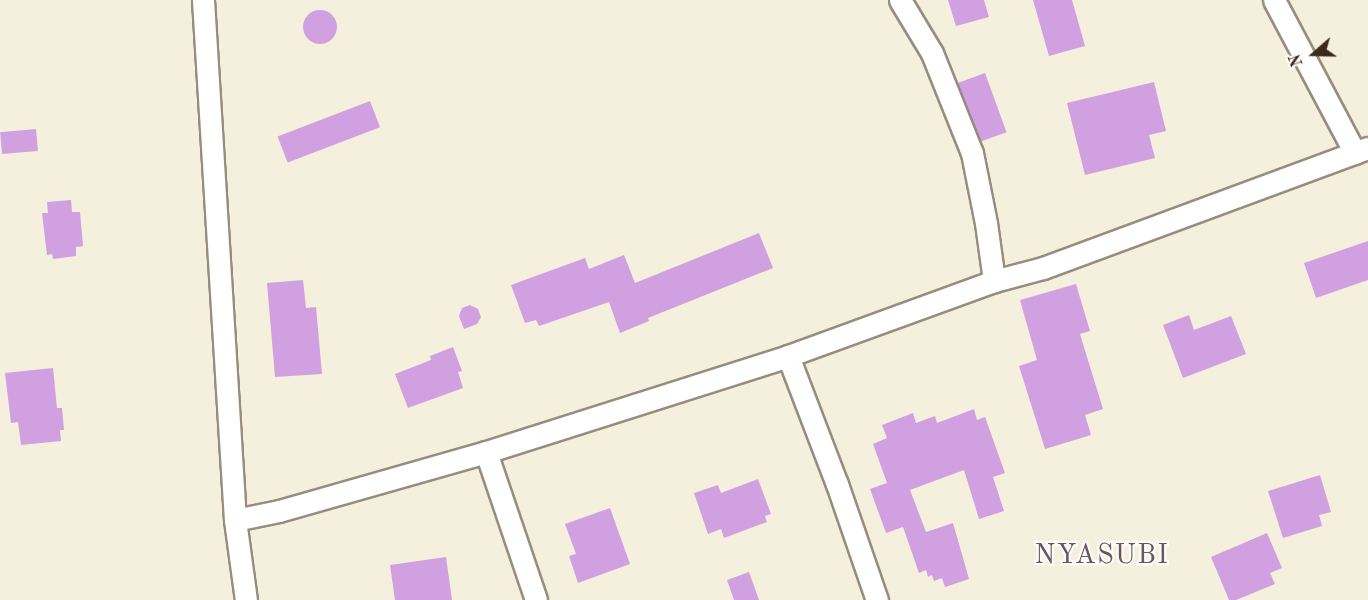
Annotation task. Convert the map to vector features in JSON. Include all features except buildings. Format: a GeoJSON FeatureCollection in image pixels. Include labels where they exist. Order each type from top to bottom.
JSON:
{"type":"FeatureCollection","features":[{"type":"Feature","properties":{"kind":"street"},"geometry":{"type":"LineString","coordinates":[[203,0],[235,520],[246,600]]}},
{"type":"Feature","properties":{"kind":"street"},"geometry":{"type":"LineString","coordinates":[[900,0],[932,53],[972,153],[986,223],[994,281]]}},
{"type":"Feature","properties":{"kind":"street"},"geometry":{"type":"LineString","coordinates":[[235,520],[279,511],[486,452],[788,356],[994,281],[1043,268],[1362,151],[1274,0]]}},
{"type":"Feature","properties":{"kind":"street"},"geometry":{"type":"LineString","coordinates":[[788,356],[837,484],[877,600]]}},
{"type":"Feature","properties":{"kind":"street"},"geometry":{"type":"LineString","coordinates":[[486,452],[536,600]]}},
{"type":"Feature","properties":{"kind":"district","name":"NYASUBI"},"geometry":{"type":"Point","coordinates":[1102,556]}}]}
